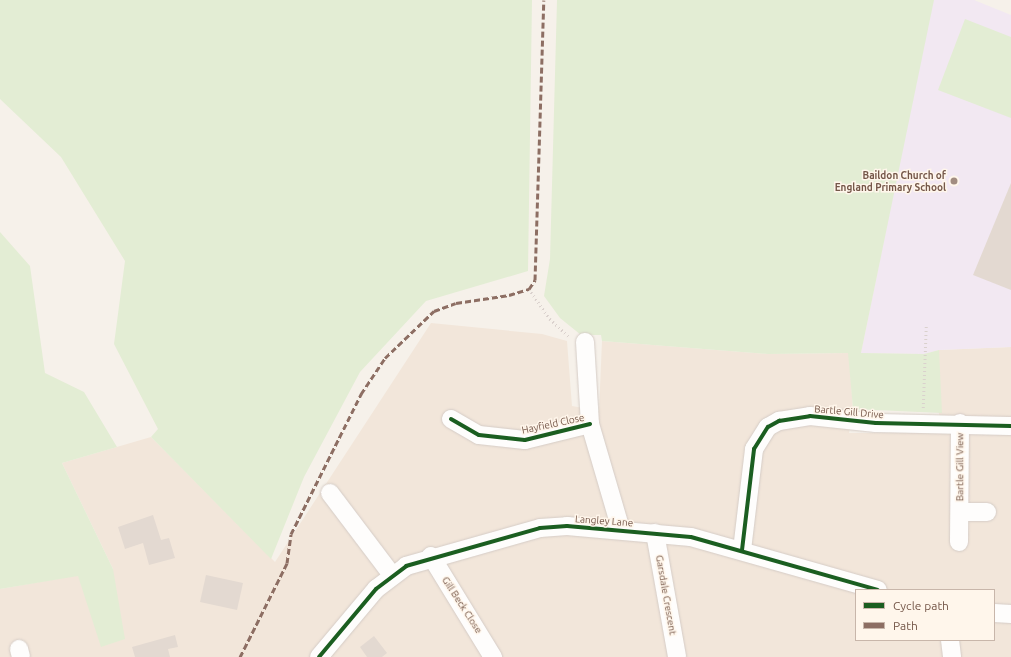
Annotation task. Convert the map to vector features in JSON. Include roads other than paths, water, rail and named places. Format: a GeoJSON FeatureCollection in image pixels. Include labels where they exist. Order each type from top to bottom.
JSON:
{"type":"FeatureCollection","features":[{"type":"Feature","properties":{"kind":"street"},"geometry":{"type":"LineString","coordinates":[[585,342],[590,424],[620,530]]}},
{"type":"Feature","properties":{"kind":"street","name":"Bartle Gill Drive"},"geometry":{"type":"LineString","coordinates":[[742,550],[751,461],[760,437],[768,427],[779,421],[810,416],[876,423],[922,422],[1011,426]]}},
{"type":"Feature","properties":{"kind":"street","name":"Hayfield Close"},"geometry":{"type":"LineString","coordinates":[[451,419],[478,435],[525,440],[590,424]]}},
{"type":"Feature","properties":{"kind":"street","name":"Bartle Gill View"},"geometry":{"type":"LineString","coordinates":[[959,542],[960,423]]}},
{"type":"Feature","properties":{"kind":"street"},"geometry":{"type":"LineString","coordinates":[[330,493],[392,575]]}},
{"type":"Feature","properties":{"kind":"street","name":"Bartle Gill View"},"geometry":{"type":"LineString","coordinates":[[960,512],[988,512]]}},
{"type":"Feature","properties":{"kind":"street","name":"Langley Lane"},"geometry":{"type":"LineString","coordinates":[[319,657],[392,575],[431,556],[540,528],[620,530],[698,538],[875,589]]}},
{"type":"Feature","properties":{"kind":"street","name":"Garsdale Crescent"},"geometry":{"type":"LineString","coordinates":[[654,533],[677,657]]}},
{"type":"Feature","properties":{"kind":"street","name":"Gill Beck Close"},"geometry":{"type":"LineString","coordinates":[[431,556],[493,656]]}},
{"type":"Feature","properties":{"kind":"street"},"geometry":{"type":"LineString","coordinates":[[995,613],[1011,614]]}},
{"type":"Feature","properties":{"kind":"street"},"geometry":{"type":"LineString","coordinates":[[950,641],[952,657]]}},
{"type":"Feature","properties":{"kind":"place","name":"Baildon Church of England Primary School"},"geometry":{"type":"Point","coordinates":[954,181]}}]}
